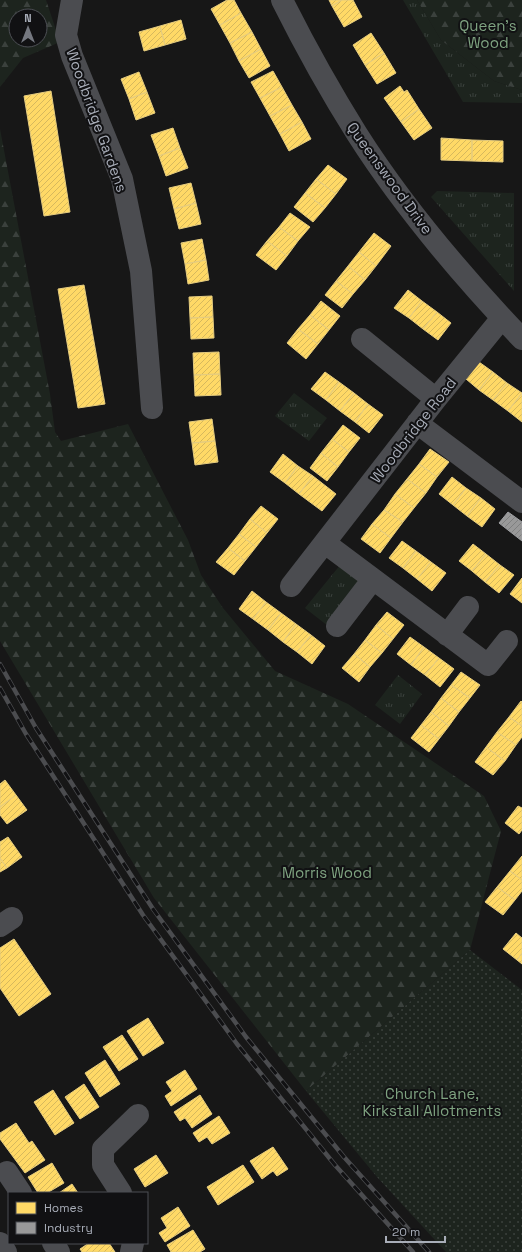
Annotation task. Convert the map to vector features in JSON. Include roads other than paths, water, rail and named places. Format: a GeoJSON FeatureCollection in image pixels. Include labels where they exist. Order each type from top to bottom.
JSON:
{"type":"FeatureCollection","features":[{"type":"Feature","properties":{"kind":"street","name":"Woodbridge Gardens"},"geometry":{"type":"LineString","coordinates":[[72,0],[66,35],[70,49],[122,179],[134,235],[142,279],[152,408]]}},
{"type":"Feature","properties":{"kind":"street","name":"Queenswood Drive"},"geometry":{"type":"LineString","coordinates":[[282,0],[312,60],[376,162],[425,228],[502,318],[522,339]]}},
{"type":"Feature","properties":{"kind":"street","name":"Woodbridge Road"},"geometry":{"type":"LineString","coordinates":[[291,586],[417,423],[502,318]]}},
{"type":"Feature","properties":{"kind":"street"},"geometry":{"type":"LineString","coordinates":[[362,339],[436,399]]}},
{"type":"Feature","properties":{"kind":"street"},"geometry":{"type":"LineString","coordinates":[[417,423],[522,502]]}},
{"type":"Feature","properties":{"kind":"street"},"geometry":{"type":"LineString","coordinates":[[324,543],[488,665],[507,641]]}},
{"type":"Feature","properties":{"kind":"street"},"geometry":{"type":"LineString","coordinates":[[337,626],[373,579]]}},
{"type":"Feature","properties":{"kind":"street"},"geometry":{"type":"LineString","coordinates":[[447,635],[468,607]]}},
{"type":"Feature","properties":{"kind":"street"},"geometry":{"type":"LineString","coordinates":[[120,1192],[103,1165],[103,1149],[138,1115]]}},
{"type":"Feature","properties":{"kind":"street"},"geometry":{"type":"LineString","coordinates":[[7,1172],[20,1192]]}},
{"type":"Feature","properties":{"kind":"street"},"geometry":{"type":"LineString","coordinates":[[0,1243],[6,1252]]}},
{"type":"Feature","properties":{"kind":"railway"},"geometry":{"type":"LineString","coordinates":[[0,664],[36,728],[153,909],[246,1037],[344,1157],[429,1252]]}},
{"type":"Feature","properties":{"kind":"railway"},"geometry":{"type":"LineString","coordinates":[[0,688],[26,734],[143,915],[237,1044],[335,1165],[413,1252]]}},
{"type":"Feature","properties":{"kind":"park label","name":"Queen's Wood"},"geometry":{"type":"Point","coordinates":[488,34]}},
{"type":"Feature","properties":{"kind":"park label","name":"Morris Wood"},"geometry":{"type":"Point","coordinates":[327,872]}},
{"type":"Feature","properties":{"kind":"park label","name":"Church Lane, Kirkstall Allotments"},"geometry":{"type":"Point","coordinates":[432,1102]}}]}
